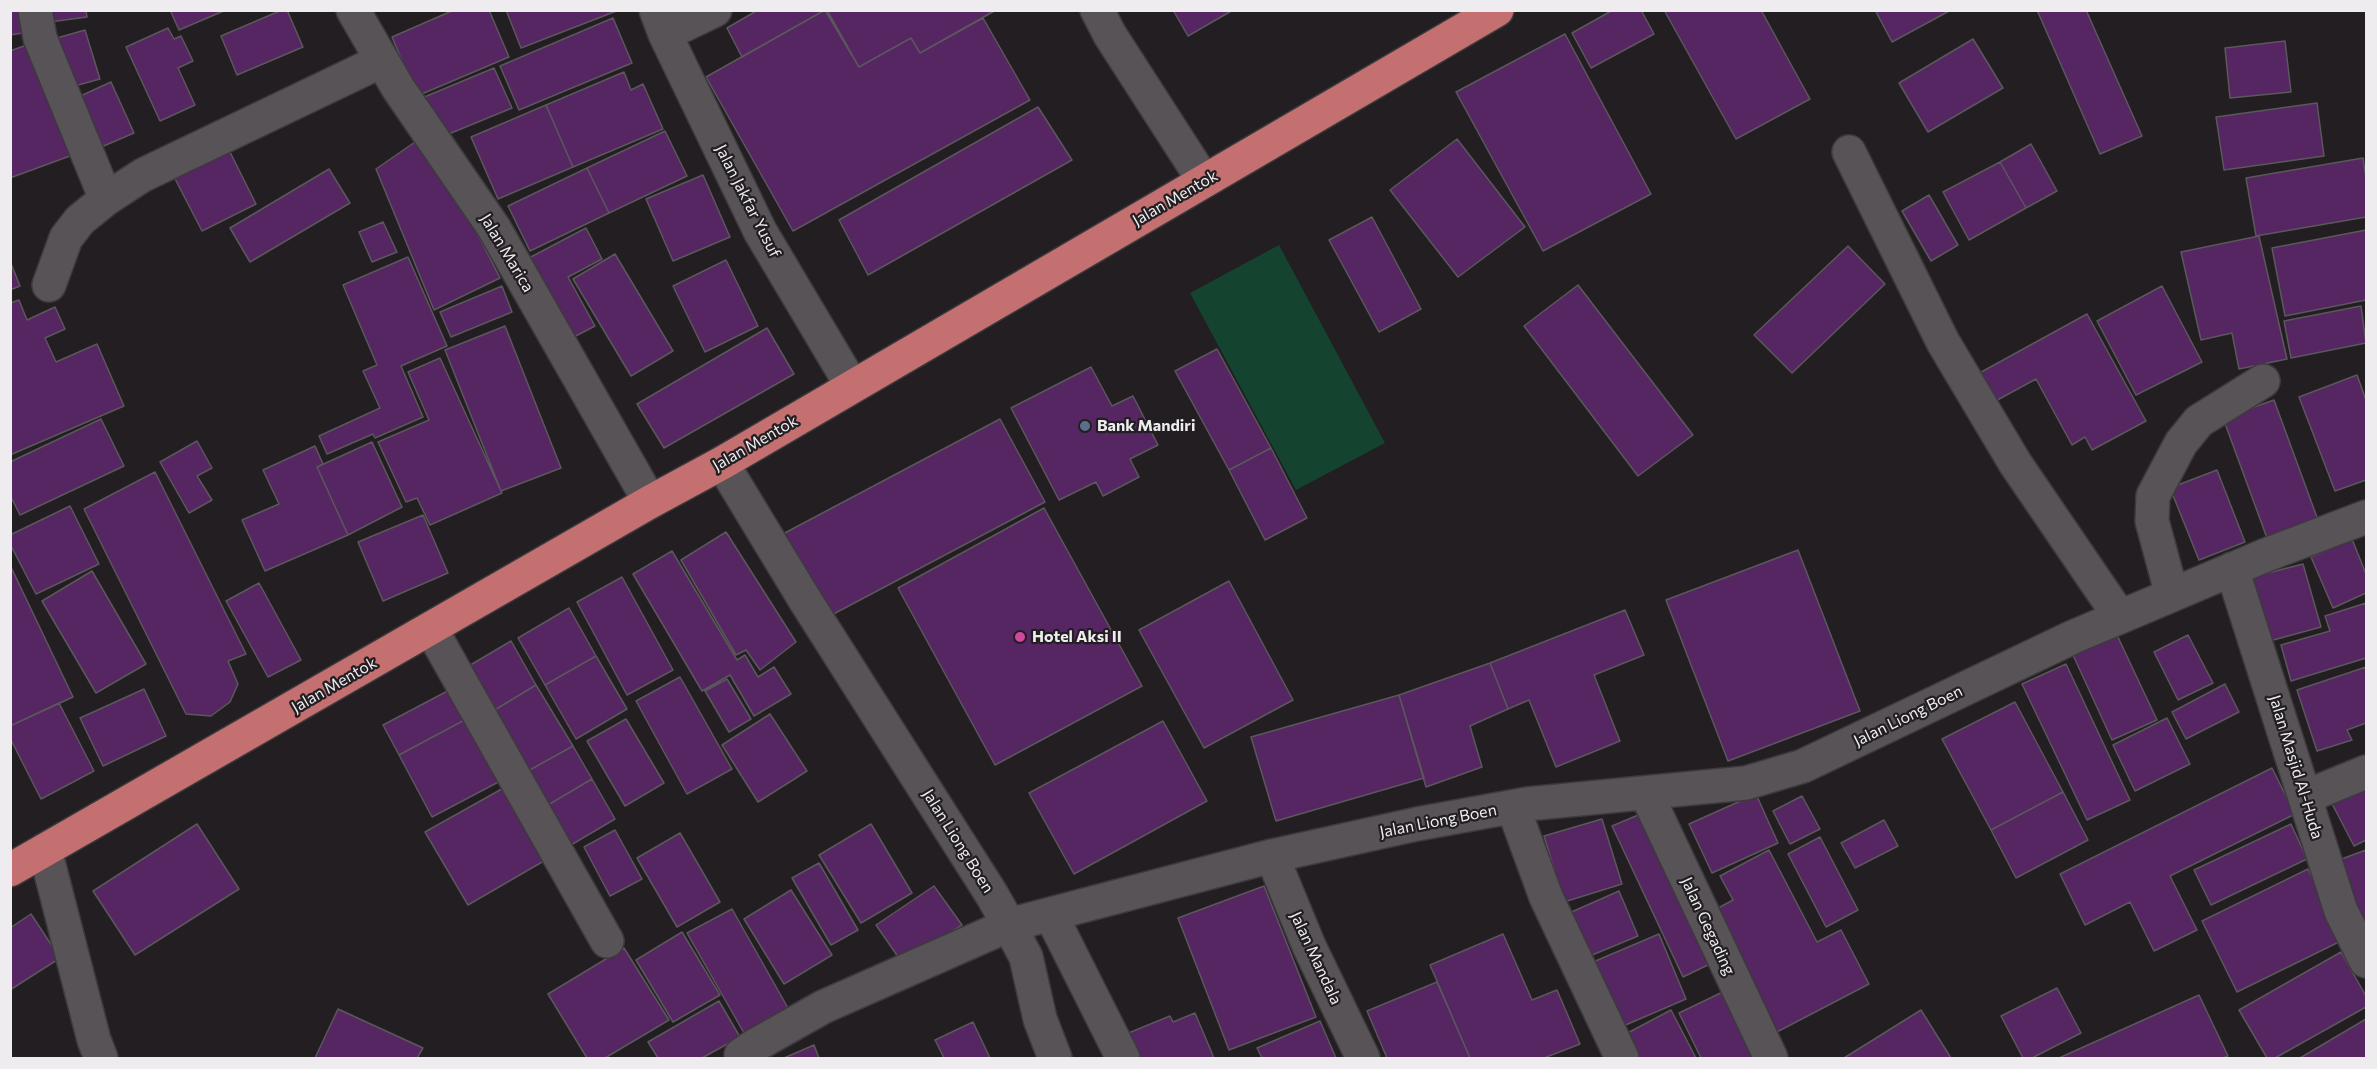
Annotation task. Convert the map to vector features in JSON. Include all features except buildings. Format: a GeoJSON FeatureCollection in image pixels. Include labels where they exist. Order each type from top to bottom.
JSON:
{"type":"FeatureCollection","features":[{"type":"Feature","properties":{"kind":"highway","name":"Jalan Mentok"},"geometry":{"type":"LineString","coordinates":[[10,870],[650,502],[722,463],[1497,10]]}},
{"type":"Feature","properties":{"kind":"street"},"geometry":{"type":"LineString","coordinates":[[34,10],[40,38],[106,199]]}},
{"type":"Feature","properties":{"kind":"street","name":"Jalan Marica"},"geometry":{"type":"LineString","coordinates":[[353,10],[381,62],[494,228],[650,502]]}},
{"type":"Feature","properties":{"kind":"street"},"geometry":{"type":"LineString","coordinates":[[661,22],[715,10]]}},
{"type":"Feature","properties":{"kind":"street"},"geometry":{"type":"LineString","coordinates":[[1097,10],[1110,35],[1204,181]]}},
{"type":"Feature","properties":{"kind":"street","name":"Jalan Jakfar Yusuf"},"geometry":{"type":"LineString","coordinates":[[661,22],[760,231],[852,386]]}},
{"type":"Feature","properties":{"kind":"street"},"geometry":{"type":"LineString","coordinates":[[49,285],[66,238],[80,220],[106,199],[143,175],[381,62]]}},
{"type":"Feature","properties":{"kind":"street"},"geometry":{"type":"LineString","coordinates":[[1849,152],[1943,342],[2015,464],[2120,617]]}},
{"type":"Feature","properties":{"kind":"street"},"geometry":{"type":"LineString","coordinates":[[2172,595],[2152,521],[2152,496],[2181,442],[2199,421],[2263,381]]}},
{"type":"Feature","properties":{"kind":"street","name":"Jalan Liong Boen"},"geometry":{"type":"LineString","coordinates":[[722,463],[805,600],[992,895],[1009,926],[1272,856],[1417,824],[1513,807],[1746,783],[1803,766],[2073,637],[2232,569],[2367,517]]}},
{"type":"Feature","properties":{"kind":"street","name":"Jalan Masjid Al-Huda"},"geometry":{"type":"LineString","coordinates":[[2232,569],[2341,911],[2367,961]]}},
{"type":"Feature","properties":{"kind":"street"},"geometry":{"type":"LineString","coordinates":[[431,629],[607,941]]}},
{"type":"Feature","properties":{"kind":"street"},"geometry":{"type":"LineString","coordinates":[[2305,797],[2367,772]]}},
{"type":"Feature","properties":{"kind":"street","name":"Jalan Gegading"},"geometry":{"type":"LineString","coordinates":[[1646,793],[1771,1059]]}},
{"type":"Feature","properties":{"kind":"street"},"geometry":{"type":"LineString","coordinates":[[1513,807],[1546,897],[1622,1059]]}},
{"type":"Feature","properties":{"kind":"street"},"geometry":{"type":"LineString","coordinates":[[45,850],[94,1040],[101,1059]]}},
{"type":"Feature","properties":{"kind":"street","name":"Jalan Mandala"},"geometry":{"type":"LineString","coordinates":[[1272,856],[1309,946],[1364,1059]]}},
{"type":"Feature","properties":{"kind":"street"},"geometry":{"type":"LineString","coordinates":[[1051,915],[1123,1059]]}},
{"type":"Feature","properties":{"kind":"street"},"geometry":{"type":"LineString","coordinates":[[740,1057],[824,1007],[1009,926],[1026,957],[1040,1019],[1055,1059]]}},
{"type":"Feature","properties":{"kind":"green space"},"geometry":{"type":"Polygon","coordinates":[[[1279,245],[1385,443],[1296,490],[1190,293],[1279,245]]]}},
{"type":"Feature","properties":{"kind":"place","name":"Bank Mandiri"},"geometry":{"type":"Point","coordinates":[1085,426]}},
{"type":"Feature","properties":{"kind":"place","name":"Hotel Aksi II"},"geometry":{"type":"Point","coordinates":[1020,637]}}]}
